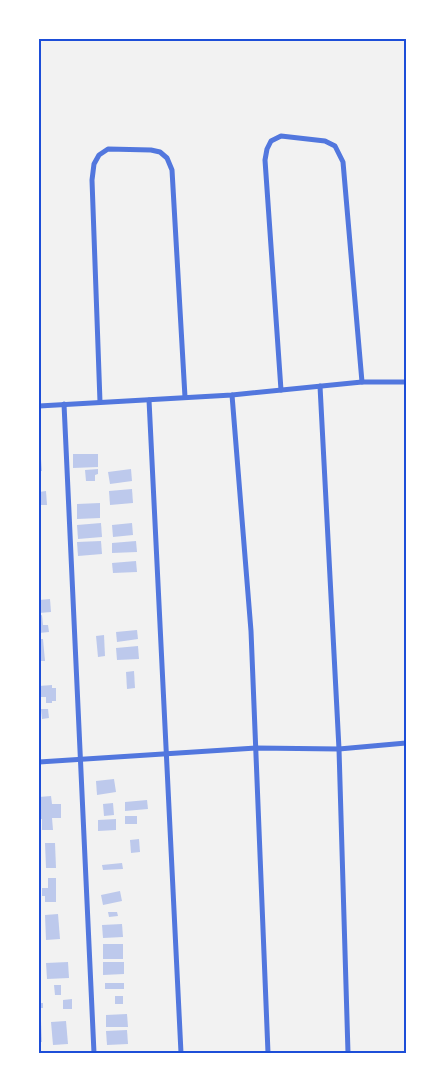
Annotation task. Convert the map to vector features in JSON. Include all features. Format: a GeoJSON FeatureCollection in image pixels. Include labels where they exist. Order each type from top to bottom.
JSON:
{"type":"FeatureCollection","features":[{"type":"Feature","properties":{"kind":"street"},"geometry":{"type":"LineString","coordinates":[[281,390],[265,160],[271,141],[281,136],[325,141],[335,146],[343,162],[362,382]]}},
{"type":"Feature","properties":{"kind":"street"},"geometry":{"type":"LineString","coordinates":[[100,402],[92,180],[94,164],[99,155],[108,149],[160,152],[167,158],[172,170],[185,397]]}},
{"type":"Feature","properties":{"kind":"street"},"geometry":{"type":"LineString","coordinates":[[39,406],[232,395],[362,382],[406,382]]}},
{"type":"Feature","properties":{"kind":"street"},"geometry":{"type":"LineString","coordinates":[[320,386],[340,749],[348,1053]]}},
{"type":"Feature","properties":{"kind":"street"},"geometry":{"type":"LineString","coordinates":[[232,395],[251,631],[268,1053]]}},
{"type":"Feature","properties":{"kind":"street"},"geometry":{"type":"LineString","coordinates":[[148,400],[181,1053]]}},
{"type":"Feature","properties":{"kind":"street"},"geometry":{"type":"LineString","coordinates":[[64,404],[94,1053]]}},
{"type":"Feature","properties":{"kind":"street"},"geometry":{"type":"LineString","coordinates":[[39,762],[256,748],[340,749],[406,743]]}},
{"type":"Feature","properties":{"kind":"building"},"geometry":{"type":"Polygon","coordinates":[[[73,454],[98,454],[98,467],[73,468],[73,454]]]}},
{"type":"Feature","properties":{"kind":"building"},"geometry":{"type":"Polygon","coordinates":[[[39,459],[41,459],[42,471],[39,471],[39,459]]]}},
{"type":"Feature","properties":{"kind":"building"},"geometry":{"type":"Polygon","coordinates":[[[98,469],[95,481],[86,481],[85,470],[98,469]]]}},
{"type":"Feature","properties":{"kind":"building"},"geometry":{"type":"Polygon","coordinates":[[[131,469],[132,481],[110,484],[108,472],[131,469]]]}},
{"type":"Feature","properties":{"kind":"building"},"geometry":{"type":"Polygon","coordinates":[[[132,489],[133,503],[110,505],[109,491],[132,489]]]}},
{"type":"Feature","properties":{"kind":"building"},"geometry":{"type":"Polygon","coordinates":[[[46,491],[47,505],[39,505],[39,492],[46,491]]]}},
{"type":"Feature","properties":{"kind":"building"},"geometry":{"type":"Polygon","coordinates":[[[100,503],[100,518],[77,519],[77,504],[100,503]]]}},
{"type":"Feature","properties":{"kind":"building"},"geometry":{"type":"Polygon","coordinates":[[[101,523],[102,537],[78,539],[77,525],[101,523]]]}},
{"type":"Feature","properties":{"kind":"building"},"geometry":{"type":"Polygon","coordinates":[[[132,523],[133,535],[113,537],[112,525],[132,523]]]}},
{"type":"Feature","properties":{"kind":"building"},"geometry":{"type":"Polygon","coordinates":[[[101,541],[102,554],[78,556],[77,542],[101,541]]]}},
{"type":"Feature","properties":{"kind":"building"},"geometry":{"type":"Polygon","coordinates":[[[136,541],[137,552],[112,553],[112,543],[136,541]]]}},
{"type":"Feature","properties":{"kind":"building"},"geometry":{"type":"Polygon","coordinates":[[[136,561],[137,572],[113,573],[112,563],[136,561]]]}},
{"type":"Feature","properties":{"kind":"building"},"geometry":{"type":"Polygon","coordinates":[[[50,599],[51,612],[39,613],[39,600],[50,599]]]}},
{"type":"Feature","properties":{"kind":"building"},"geometry":{"type":"Polygon","coordinates":[[[42,615],[43,625],[48,625],[49,632],[39,633],[39,616],[42,615]]]}},
{"type":"Feature","properties":{"kind":"building"},"geometry":{"type":"Polygon","coordinates":[[[137,630],[138,639],[117,642],[116,632],[137,630]]]}},
{"type":"Feature","properties":{"kind":"building"},"geometry":{"type":"Polygon","coordinates":[[[104,635],[105,656],[98,657],[96,636],[104,635]]]}},
{"type":"Feature","properties":{"kind":"building"},"geometry":{"type":"Polygon","coordinates":[[[39,639],[43,639],[45,661],[39,661],[39,639]]]}},
{"type":"Feature","properties":{"kind":"building"},"geometry":{"type":"Polygon","coordinates":[[[138,646],[139,659],[117,660],[116,648],[138,646]]]}},
{"type":"Feature","properties":{"kind":"building"},"geometry":{"type":"Polygon","coordinates":[[[134,671],[135,688],[127,689],[126,672],[134,671]]]}},
{"type":"Feature","properties":{"kind":"building"},"geometry":{"type":"Polygon","coordinates":[[[52,685],[52,688],[56,688],[56,701],[46,703],[46,697],[39,697],[39,686],[52,685]]]}},
{"type":"Feature","properties":{"kind":"building"},"geometry":{"type":"Polygon","coordinates":[[[41,709],[48,709],[49,718],[42,719],[41,709]]]}},
{"type":"Feature","properties":{"kind":"building"},"geometry":{"type":"Polygon","coordinates":[[[114,779],[116,792],[97,795],[96,781],[114,779]]]}},
{"type":"Feature","properties":{"kind":"building"},"geometry":{"type":"Polygon","coordinates":[[[51,796],[52,804],[61,804],[61,818],[52,818],[53,830],[42,830],[42,819],[39,819],[39,797],[51,796]]]}},
{"type":"Feature","properties":{"kind":"building"},"geometry":{"type":"Polygon","coordinates":[[[147,800],[148,809],[125,811],[125,802],[147,800]]]}},
{"type":"Feature","properties":{"kind":"building"},"geometry":{"type":"Polygon","coordinates":[[[113,803],[114,815],[104,816],[103,804],[113,803]]]}},
{"type":"Feature","properties":{"kind":"building"},"geometry":{"type":"Polygon","coordinates":[[[125,816],[137,816],[137,824],[125,824],[125,816]]]}},
{"type":"Feature","properties":{"kind":"building"},"geometry":{"type":"Polygon","coordinates":[[[116,819],[116,830],[98,831],[98,820],[116,819]]]}},
{"type":"Feature","properties":{"kind":"building"},"geometry":{"type":"Polygon","coordinates":[[[139,839],[140,852],[131,853],[130,840],[139,839]]]}},
{"type":"Feature","properties":{"kind":"building"},"geometry":{"type":"Polygon","coordinates":[[[45,843],[55,843],[56,868],[46,868],[45,843]]]}},
{"type":"Feature","properties":{"kind":"building"},"geometry":{"type":"Polygon","coordinates":[[[122,863],[123,869],[103,870],[102,865],[122,863]]]}},
{"type":"Feature","properties":{"kind":"building"},"geometry":{"type":"Polygon","coordinates":[[[48,878],[56,878],[56,902],[45,902],[45,896],[42,896],[42,888],[48,888],[48,878]]]}},
{"type":"Feature","properties":{"kind":"building"},"geometry":{"type":"Polygon","coordinates":[[[120,891],[122,901],[103,905],[101,895],[120,891]]]}},
{"type":"Feature","properties":{"kind":"building"},"geometry":{"type":"Polygon","coordinates":[[[108,912],[117,912],[118,916],[109,917],[108,912]]]}},
{"type":"Feature","properties":{"kind":"building"},"geometry":{"type":"Polygon","coordinates":[[[58,914],[60,939],[46,940],[45,915],[58,914]]]}},
{"type":"Feature","properties":{"kind":"building"},"geometry":{"type":"Polygon","coordinates":[[[122,924],[123,937],[103,938],[102,925],[122,924]]]}},
{"type":"Feature","properties":{"kind":"building"},"geometry":{"type":"Polygon","coordinates":[[[103,944],[123,944],[123,959],[103,959],[103,944]]]}},
{"type":"Feature","properties":{"kind":"building"},"geometry":{"type":"Polygon","coordinates":[[[68,962],[69,978],[47,979],[46,963],[68,962]]]}},
{"type":"Feature","properties":{"kind":"building"},"geometry":{"type":"Polygon","coordinates":[[[103,962],[124,962],[124,974],[103,975],[103,962]]]}},
{"type":"Feature","properties":{"kind":"building"},"geometry":{"type":"Polygon","coordinates":[[[105,983],[124,983],[124,989],[105,989],[105,983]]]}},
{"type":"Feature","properties":{"kind":"building"},"geometry":{"type":"Polygon","coordinates":[[[54,985],[61,985],[61,995],[55,995],[54,985]]]}},
{"type":"Feature","properties":{"kind":"building"},"geometry":{"type":"Polygon","coordinates":[[[115,996],[123,996],[123,1004],[115,1004],[115,996]]]}},
{"type":"Feature","properties":{"kind":"building"},"geometry":{"type":"Polygon","coordinates":[[[72,999],[72,1009],[63,1009],[63,1000],[72,999]]]}},
{"type":"Feature","properties":{"kind":"building"},"geometry":{"type":"Polygon","coordinates":[[[39,1003],[43,1003],[43,1008],[39,1008],[39,1003]]]}},
{"type":"Feature","properties":{"kind":"building"},"geometry":{"type":"Polygon","coordinates":[[[127,1014],[128,1027],[106,1027],[106,1015],[127,1014]]]}},
{"type":"Feature","properties":{"kind":"building"},"geometry":{"type":"Polygon","coordinates":[[[39,1021],[41,1021],[42,1042],[39,1042],[39,1021]]]}},
{"type":"Feature","properties":{"kind":"building"},"geometry":{"type":"Polygon","coordinates":[[[66,1021],[68,1044],[53,1045],[51,1022],[66,1021]]]}},
{"type":"Feature","properties":{"kind":"building"},"geometry":{"type":"Polygon","coordinates":[[[127,1030],[128,1044],[107,1045],[106,1031],[127,1030]]]}}]}
